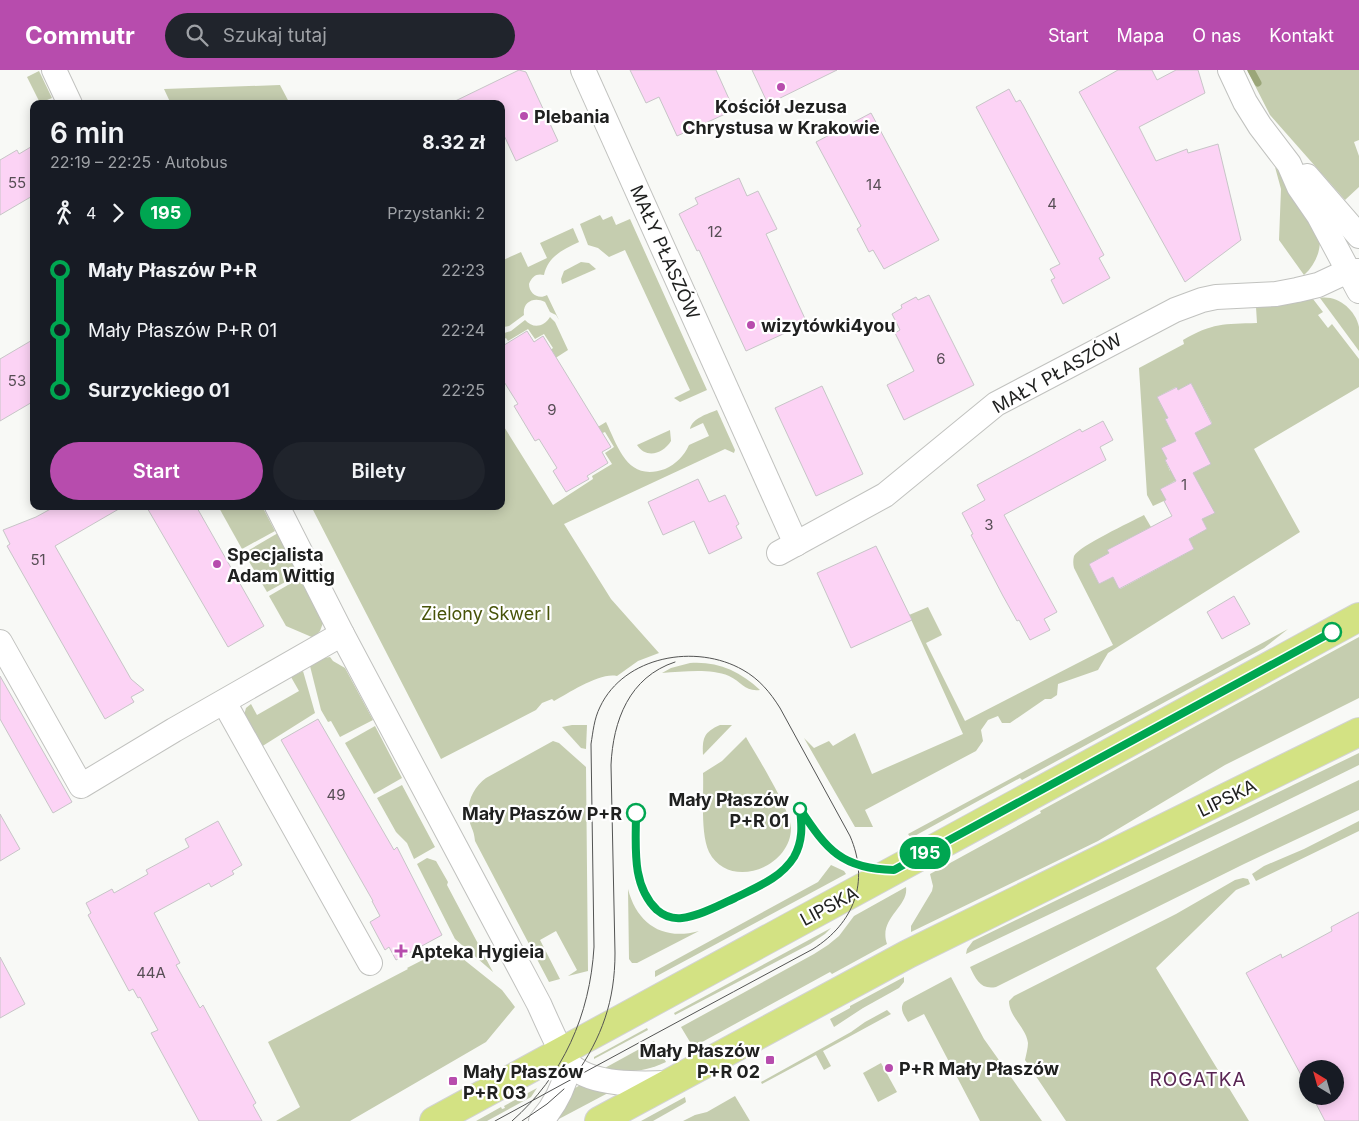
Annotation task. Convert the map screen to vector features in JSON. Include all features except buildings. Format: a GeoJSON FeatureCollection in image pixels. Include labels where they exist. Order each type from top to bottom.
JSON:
{"type":"FeatureCollection","features":[{"type":"Feature","properties":{"kind":"main road","name":"LIPSKA"},"geometry":{"type":"LineString","coordinates":[[434,1121],[566,1058],[1057,783],[1359,617]]}},
{"type":"Feature","properties":{"kind":"main road","name":"LIPSKA"},"geometry":{"type":"LineString","coordinates":[[598,1121],[908,954],[1359,732]]}},
{"type":"Feature","properties":{"kind":"street"},"geometry":{"type":"LineString","coordinates":[[54,70],[68,100]]}},
{"type":"Feature","properties":{"kind":"street","name":"MAŁY PŁASZÓW"},"geometry":{"type":"LineString","coordinates":[[582,70],[787,548],[885,495],[996,404],[1175,310],[1216,297],[1276,294],[1355,278]]}},
{"type":"Feature","properties":{"kind":"street"},"geometry":{"type":"LineString","coordinates":[[1230,70],[1245,102],[1260,126],[1289,164],[1299,187],[1319,216],[1355,278]]}},
{"type":"Feature","properties":{"kind":"street"},"geometry":{"type":"LineString","coordinates":[[1289,164],[1307,176],[1352,228],[1350,244],[1355,278]]}},
{"type":"Feature","properties":{"kind":"street"},"geometry":{"type":"LineString","coordinates":[[279,510],[342,634],[566,1058],[561,1091],[554,1105],[541,1121]]}},
{"type":"Feature","properties":{"kind":"street"},"geometry":{"type":"LineString","coordinates":[[0,642],[81,786],[342,634]]}},
{"type":"Feature","properties":{"kind":"street"},"geometry":{"type":"LineString","coordinates":[[224,702],[370,963]]}},
{"type":"Feature","properties":{"kind":"street","name":"LIPSKA"},"geometry":{"type":"LineString","coordinates":[[566,1058],[584,1073],[605,1080],[630,1084],[669,1083]]}},
{"type":"Feature","properties":{"kind":"green space"},"geometry":{"type":"Polygon","coordinates":[[[1247,70],[1359,70],[1359,140],[1354,142],[1359,156],[1359,187],[1345,200],[1270,115],[1247,70]]]}},
{"type":"Feature","properties":{"kind":"green space"},"geometry":{"type":"Polygon","coordinates":[[[39,71],[52,98],[38,100],[27,77],[39,71]]]}},
{"type":"Feature","properties":{"kind":"green space"},"geometry":{"type":"Polygon","coordinates":[[[280,85],[288,100],[169,100],[164,89],[280,85]]]}},
{"type":"Feature","properties":{"kind":"green space"},"geometry":{"type":"Polygon","coordinates":[[[1275,167],[1295,191],[1320,240],[1316,259],[1304,275],[1279,240],[1281,189],[1275,167]]]}},
{"type":"Feature","properties":{"kind":"green space"},"geometry":{"type":"Polygon","coordinates":[[[600,215],[603,220],[612,216],[616,225],[630,219],[707,390],[680,402],[674,398],[690,390],[625,250],[609,257],[598,248],[588,245],[580,224],[600,215]]]}},
{"type":"Feature","properties":{"kind":"green space"},"geometry":{"type":"Polygon","coordinates":[[[573,228],[579,242],[557,254],[549,263],[544,275],[539,274],[535,276],[529,284],[529,288],[535,295],[541,297],[547,295],[559,320],[556,315],[550,312],[545,302],[533,300],[525,307],[524,315],[505,327],[505,259],[521,252],[528,267],[547,258],[540,243],[573,228]]]}},
{"type":"Feature","properties":{"kind":"green space"},"geometry":{"type":"Polygon","coordinates":[[[581,262],[589,263],[596,269],[562,284],[561,279],[564,271],[581,262]]]}},
{"type":"Feature","properties":{"kind":"green space"},"geometry":{"type":"Polygon","coordinates":[[[1320,298],[1339,301],[1354,314],[1359,327],[1359,351],[1320,298]]]}},
{"type":"Feature","properties":{"kind":"green space"},"geometry":{"type":"Polygon","coordinates":[[[1313,299],[1323,312],[1318,315],[1328,328],[1332,324],[1359,359],[1359,387],[1254,449],[1300,532],[1108,653],[1098,670],[1058,684],[1057,695],[1051,699],[1045,699],[1010,723],[1002,723],[998,716],[988,720],[981,730],[983,741],[976,751],[865,810],[873,827],[855,827],[804,738],[814,748],[829,741],[833,746],[855,733],[872,774],[963,734],[909,615],[928,607],[942,635],[926,643],[965,721],[1113,645],[1074,568],[1074,556],[1095,540],[1144,515],[1151,527],[1107,550],[1109,553],[1089,564],[1099,584],[1113,577],[1120,589],[1194,549],[1189,539],[1207,529],[1202,519],[1214,513],[1193,473],[1195,433],[1212,423],[1191,383],[1178,390],[1176,387],[1157,397],[1168,418],[1165,419],[1170,429],[1179,439],[1162,449],[1170,471],[1173,470],[1178,479],[1161,489],[1166,500],[1153,506],[1147,495],[1139,368],[1184,344],[1183,340],[1202,330],[1227,324],[1257,323],[1256,307],[1280,306],[1280,304],[1313,299]]]}},
{"type":"Feature","properties":{"kind":"green space"},"geometry":{"type":"Polygon","coordinates":[[[550,317],[555,322],[568,350],[554,359],[549,351],[553,348],[544,334],[535,339],[528,329],[508,341],[505,339],[505,333],[511,331],[525,320],[531,325],[538,326],[550,317]]]}},
{"type":"Feature","properties":{"kind":"green space","name":"Zielony Skwer I"},"geometry":{"type":"Polygon","coordinates":[[[717,410],[735,450],[734,453],[725,449],[564,524],[611,599],[659,653],[638,661],[617,676],[602,677],[554,701],[552,699],[542,703],[536,710],[441,759],[313,510],[505,510],[505,428],[553,505],[593,479],[592,476],[612,464],[605,453],[614,447],[605,432],[600,434],[596,428],[606,422],[626,460],[642,471],[652,472],[673,465],[689,445],[709,436],[703,423],[690,429],[697,419],[717,410]]]}},
{"type":"Feature","properties":{"kind":"green space"},"geometry":{"type":"Polygon","coordinates":[[[670,430],[671,441],[659,452],[645,452],[637,445],[670,430]]]}},
{"type":"Feature","properties":{"kind":"green space"},"geometry":{"type":"Polygon","coordinates":[[[220,510],[264,510],[275,531],[242,549],[220,510]]]}},
{"type":"Feature","properties":{"kind":"green space"},"geometry":{"type":"Polygon","coordinates":[[[278,533],[298,575],[267,592],[244,553],[278,533]]]}},
{"type":"Feature","properties":{"kind":"green space"},"geometry":{"type":"Polygon","coordinates":[[[300,578],[323,623],[320,631],[314,638],[286,626],[269,596],[300,578]]]}},
{"type":"Feature","properties":{"kind":"green space"},"geometry":{"type":"Polygon","coordinates":[[[1288,629],[1264,648],[1022,780],[1020,778],[911,838],[908,834],[1288,629]]]}},
{"type":"Feature","properties":{"kind":"green space"},"geometry":{"type":"Polygon","coordinates":[[[1359,637],[1359,698],[1225,765],[1098,841],[911,932],[911,926],[932,891],[933,886],[930,874],[1041,813],[1040,811],[1359,637]]]}},
{"type":"Feature","properties":{"kind":"green space"},"geometry":{"type":"Polygon","coordinates":[[[330,657],[345,668],[373,720],[340,737],[331,721],[328,722],[321,710],[310,666],[324,658],[330,657]]]}},
{"type":"Feature","properties":{"kind":"green space"},"geometry":{"type":"Polygon","coordinates":[[[690,663],[710,664],[728,669],[744,677],[760,690],[751,690],[729,676],[713,672],[662,673],[671,668],[690,663]]]}},
{"type":"Feature","properties":{"kind":"green space"},"geometry":{"type":"Polygon","coordinates":[[[303,671],[315,713],[261,747],[244,715],[246,708],[251,704],[257,715],[299,691],[291,677],[303,671]]]}},
{"type":"Feature","properties":{"kind":"green space"},"geometry":{"type":"Polygon","coordinates":[[[587,725],[586,749],[581,748],[562,727],[587,725]]]}},
{"type":"Feature","properties":{"kind":"green space"},"geometry":{"type":"Polygon","coordinates":[[[720,725],[732,725],[703,755],[705,736],[710,730],[720,725]]]}},
{"type":"Feature","properties":{"kind":"green space"},"geometry":{"type":"Polygon","coordinates":[[[375,726],[402,778],[374,794],[345,743],[375,726]]]}},
{"type":"Feature","properties":{"kind":"green space"},"geometry":{"type":"Polygon","coordinates":[[[746,737],[779,796],[791,828],[788,842],[781,854],[758,870],[744,872],[730,870],[718,864],[709,852],[703,824],[703,773],[722,761],[746,737]]]}},
{"type":"Feature","properties":{"kind":"green space"},"geometry":{"type":"Polygon","coordinates":[[[553,741],[559,743],[586,767],[588,971],[568,976],[577,970],[556,931],[540,940],[560,979],[549,982],[475,841],[468,812],[472,795],[486,778],[553,741]]]}},
{"type":"Feature","properties":{"kind":"green space"},"geometry":{"type":"Polygon","coordinates":[[[1359,753],[1359,765],[966,954],[973,941],[1359,753]]]}},
{"type":"Feature","properties":{"kind":"green space"},"geometry":{"type":"Polygon","coordinates":[[[1359,780],[1359,810],[1244,864],[996,987],[986,987],[977,980],[972,972],[970,967],[1359,780]]]}},
{"type":"Feature","properties":{"kind":"green space"},"geometry":{"type":"Polygon","coordinates":[[[402,785],[435,847],[414,859],[407,843],[396,832],[377,798],[402,785]]]}},
{"type":"Feature","properties":{"kind":"green space"},"geometry":{"type":"Polygon","coordinates":[[[1359,821],[1359,831],[1256,881],[1252,874],[1264,866],[1304,849],[1359,821]]]}},
{"type":"Feature","properties":{"kind":"green space"},"geometry":{"type":"Polygon","coordinates":[[[427,858],[436,861],[493,972],[455,939],[417,864],[427,858]]]}},
{"type":"Feature","properties":{"kind":"green space"},"geometry":{"type":"Polygon","coordinates":[[[831,865],[844,871],[846,874],[655,977],[655,971],[818,882],[831,865]]]}},
{"type":"Feature","properties":{"kind":"green space"},"geometry":{"type":"Polygon","coordinates":[[[1248,879],[1250,884],[1236,890],[1156,968],[1249,1121],[1066,1121],[1025,1060],[1028,1045],[1027,1037],[1012,1012],[1009,1001],[1014,996],[1176,914],[1235,880],[1248,879]]]}},
{"type":"Feature","properties":{"kind":"green space"},"geometry":{"type":"Polygon","coordinates":[[[906,887],[903,901],[887,927],[885,935],[887,944],[832,974],[830,972],[693,1047],[681,1027],[814,954],[839,936],[854,916],[906,887]]]}},
{"type":"Feature","properties":{"kind":"green space"},"geometry":{"type":"Polygon","coordinates":[[[628,889],[638,912],[653,927],[674,934],[699,931],[637,963],[632,963],[629,959],[628,889]]]}},
{"type":"Feature","properties":{"kind":"green space"},"geometry":{"type":"Polygon","coordinates":[[[831,928],[810,944],[675,1015],[674,1013],[831,928]]]}},
{"type":"Feature","properties":{"kind":"green space"},"geometry":{"type":"Polygon","coordinates":[[[448,947],[502,990],[515,1007],[486,1042],[350,1121],[276,1121],[300,1107],[268,1042],[448,947]]]}},
{"type":"Feature","properties":{"kind":"green space"},"geometry":{"type":"Polygon","coordinates":[[[904,977],[904,982],[899,988],[834,1027],[830,1019],[904,977]]]}},
{"type":"Feature","properties":{"kind":"green space"},"geometry":{"type":"Polygon","coordinates":[[[951,977],[984,1039],[1042,1121],[980,1121],[924,1014],[908,1022],[902,1010],[904,1002],[951,977]]]}},
{"type":"Feature","properties":{"kind":"green space"},"geometry":{"type":"Polygon","coordinates":[[[887,1010],[891,1014],[823,1051],[831,1066],[824,1070],[816,1055],[762,1084],[761,1082],[887,1010]]]}},
{"type":"Feature","properties":{"kind":"green space"},"geometry":{"type":"Polygon","coordinates":[[[647,1028],[648,1030],[594,1059],[594,1057],[647,1028]]]}},
{"type":"Feature","properties":{"kind":"green space"},"geometry":{"type":"Polygon","coordinates":[[[654,1041],[666,1062],[658,1066],[635,1071],[603,1069],[654,1041]]]}},
{"type":"Feature","properties":{"kind":"green space"},"geometry":{"type":"Polygon","coordinates":[[[881,1063],[897,1092],[878,1102],[863,1073],[881,1063]]]}},
{"type":"Feature","properties":{"kind":"green space"},"geometry":{"type":"Polygon","coordinates":[[[582,1084],[608,1093],[557,1120],[570,1091],[582,1084]]]}},
{"type":"Feature","properties":{"kind":"green space"},"geometry":{"type":"Polygon","coordinates":[[[537,1088],[531,1097],[487,1121],[476,1121],[501,1107],[502,1109],[505,1108],[504,1106],[537,1088]]]}},
{"type":"Feature","properties":{"kind":"green space"},"geometry":{"type":"Polygon","coordinates":[[[735,1096],[750,1121],[683,1121],[707,1112],[735,1096]]]}},
{"type":"Feature","properties":{"kind":"green space"},"geometry":{"type":"Polygon","coordinates":[[[685,1097],[686,1102],[653,1121],[641,1121],[685,1097]]]}},
{"type":"Feature","properties":{"kind":"waterway"},"geometry":{"type":"LineString","coordinates":[[1251,70],[1258,83]]}},
{"type":"Feature","properties":{"kind":"tram line"},"geometry":{"type":"LineString","coordinates":[[495,1121],[535,1099],[614,1056],[813,949],[827,939],[848,914],[858,885],[856,853],[850,836],[780,708],[764,686],[743,670],[724,662],[704,657],[683,656],[663,659],[643,666],[626,676],[611,690],[600,707],[595,721],[591,744],[594,947],[587,997],[571,1043],[559,1064],[546,1084],[530,1103],[512,1121]]}},
{"type":"Feature","properties":{"kind":"tram line"},"geometry":{"type":"LineString","coordinates":[[575,1076],[600,1033],[613,987],[615,953],[611,765],[615,732],[626,703],[635,690],[646,678],[659,669],[675,662]]}},
{"type":"Feature","properties":{"kind":"tram line"},"geometry":{"type":"LineString","coordinates":[[522,1121],[547,1104],[564,1089]]}},
{"type":"Feature","properties":{"kind":"bus line","name":"195"},"geometry":{"type":"LineString","coordinates":[[636,813],[636,854],[642,888],[650,902],[661,913],[675,918],[698,914],[772,879],[788,865],[798,848],[802,832],[800,809],[822,840],[846,861],[869,868],[894,870],[1332,632]]}},
{"type":"Feature","properties":{"kind":"place","name":"Kościół Jezusa Chrystusa w Krakowie"},"geometry":{"type":"Point","coordinates":[781,87]}},
{"type":"Feature","properties":{"kind":"place","name":"Plebania"},"geometry":{"type":"Point","coordinates":[524,116]}},
{"type":"Feature","properties":{"kind":"place","name":"wizytówki4you"},"geometry":{"type":"Point","coordinates":[751,325]}},
{"type":"Feature","properties":{"kind":"place","name":"Specjalista Adam Wittig"},"geometry":{"type":"Point","coordinates":[217,564]}},
{"type":"Feature","properties":{"kind":"place","name":"Mały Płaszów P+R 01"},"geometry":{"type":"Point","coordinates":[800,809]}},
{"type":"Feature","properties":{"kind":"place","name":"Mały Płaszów P+R"},"geometry":{"type":"Point","coordinates":[636,813]}},
{"type":"Feature","properties":{"kind":"place","name":"Apteka Hygieia"},"geometry":{"type":"Point","coordinates":[401,951]}},
{"type":"Feature","properties":{"kind":"place","name":"Mały Płaszów P+R 02"},"geometry":{"type":"Point","coordinates":[770,1060]}},
{"type":"Feature","properties":{"kind":"place","name":"P+R Mały Płaszów"},"geometry":{"type":"Point","coordinates":[889,1068]}},
{"type":"Feature","properties":{"kind":"place","name":"Mały Płaszów P+R 03"},"geometry":{"type":"Point","coordinates":[453,1081]}},
{"type":"Feature","properties":{"kind":"district","name":"ROGATKA"},"geometry":{"type":"Point","coordinates":[1198,1079]}}]}
